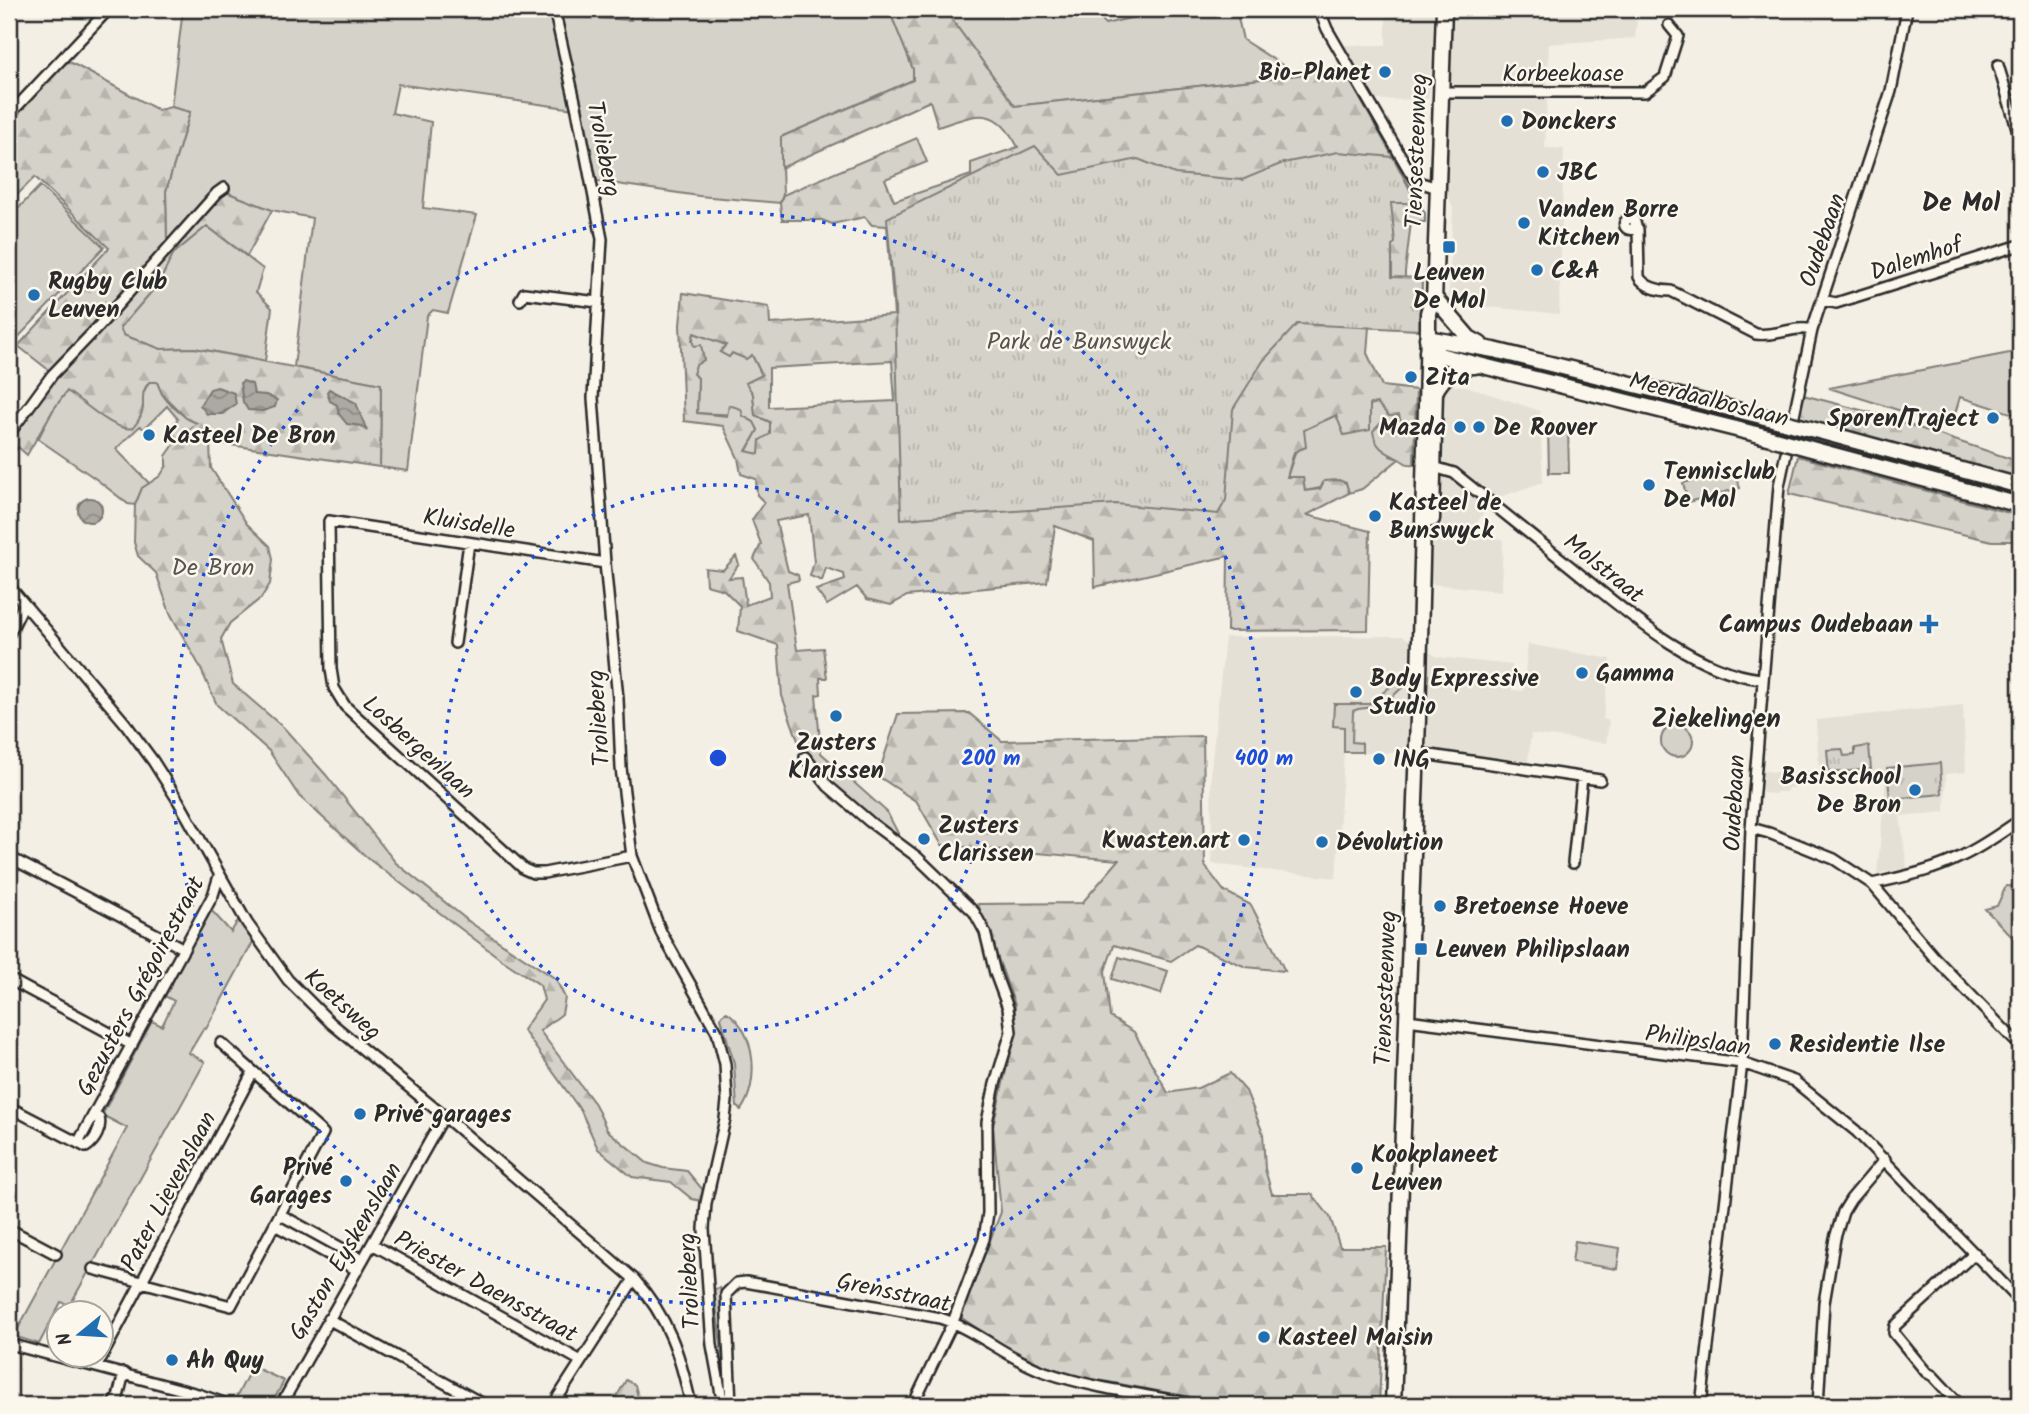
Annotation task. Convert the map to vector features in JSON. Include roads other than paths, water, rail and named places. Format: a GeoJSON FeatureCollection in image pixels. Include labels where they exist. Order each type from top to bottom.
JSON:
{"type":"FeatureCollection","features":[{"type":"Feature","properties":{"kind":"main road","name":"Tiensesteenweg"},"geometry":{"type":"LineString","coordinates":[[1393,1405],[1444,9]]}},
{"type":"Feature","properties":{"kind":"main road"},"geometry":{"type":"LineString","coordinates":[[1433,296],[1469,338],[1494,351]]}},
{"type":"Feature","properties":{"kind":"main road","name":"Tiensesteenweg"},"geometry":{"type":"LineString","coordinates":[[1423,572],[1432,527],[1435,392],[1432,346]]}},
{"type":"Feature","properties":{"kind":"main road","name":"Meerdaalboslaan"},"geometry":{"type":"LineString","coordinates":[[1432,346],[1494,351],[1765,417],[2020,486]]}},
{"type":"Feature","properties":{"kind":"main road","name":"Meerdaalboslaan"},"geometry":{"type":"LineString","coordinates":[[1432,346],[1490,367],[1760,435],[2020,505]]}},
{"type":"Feature","properties":{"kind":"main road"},"geometry":{"type":"LineString","coordinates":[[1435,392],[1440,383],[1453,372],[1466,366],[1490,367]]}},
{"type":"Feature","properties":{"kind":"street","name":"Trolieberg"},"geometry":{"type":"LineString","coordinates":[[554,9],[602,239],[593,398],[618,699],[621,768],[632,856],[661,932],[717,1032],[725,1064],[725,1119],[706,1203],[704,1229],[712,1345],[723,1405]]}},
{"type":"Feature","properties":{"kind":"street"},"geometry":{"type":"LineString","coordinates":[[1319,9],[1327,29],[1410,172],[1418,182],[1438,188]]}},
{"type":"Feature","properties":{"kind":"street","name":"Oudebaan"},"geometry":{"type":"LineString","coordinates":[[1701,1405],[1742,1063],[1751,828],[1761,679],[1779,486],[1812,330],[1891,89],[1907,9]]}},
{"type":"Feature","properties":{"kind":"street"},"geometry":{"type":"LineString","coordinates":[[9,115],[107,11]]}},
{"type":"Feature","properties":{"kind":"street","name":"Korbeekoase"},"geometry":{"type":"LineString","coordinates":[[1441,92],[1645,92],[1665,77],[1678,36],[1669,25]]}},
{"type":"Feature","properties":{"kind":"street"},"geometry":{"type":"LineString","coordinates":[[1998,65],[2020,138]]}},
{"type":"Feature","properties":{"kind":"street"},"geometry":{"type":"LineString","coordinates":[[9,434],[52,375],[209,202],[225,188]]}},
{"type":"Feature","properties":{"kind":"street"},"geometry":{"type":"LineString","coordinates":[[1635,225],[1638,229],[1639,277],[1642,282],[1660,291],[1671,291],[1756,334],[1770,335],[1805,328],[1812,330]]}},
{"type":"Feature","properties":{"kind":"street","name":"Dalemhof"},"geometry":{"type":"LineString","coordinates":[[1822,300],[1836,303],[2020,245]]}},
{"type":"Feature","properties":{"kind":"street"},"geometry":{"type":"LineString","coordinates":[[520,300],[524,293],[598,302]]}},
{"type":"Feature","properties":{"kind":"street","name":"Molstraat"},"geometry":{"type":"LineString","coordinates":[[1434,467],[1454,473],[1624,610],[1677,646],[1731,674],[1761,679]]}},
{"type":"Feature","properties":{"kind":"street","name":"Kluisdelle"},"geometry":{"type":"LineString","coordinates":[[329,521],[605,563]]}},
{"type":"Feature","properties":{"kind":"street","name":"Losbergenlaan"},"geometry":{"type":"LineString","coordinates":[[329,521],[331,669],[334,688],[345,706],[524,869],[533,873],[544,873],[632,856]]}},
{"type":"Feature","properties":{"kind":"street"},"geometry":{"type":"LineString","coordinates":[[455,643],[470,543]]}},
{"type":"Feature","properties":{"kind":"street","name":"Koetsweg"},"geometry":{"type":"LineString","coordinates":[[9,586],[125,723],[153,761],[247,923],[288,981],[331,1023],[634,1279],[659,1309],[675,1343],[691,1405]]}},
{"type":"Feature","properties":{"kind":"street"},"geometry":{"type":"LineString","coordinates":[[9,634],[24,604]]}},
{"type":"Feature","properties":{"kind":"street"},"geometry":{"type":"LineString","coordinates":[[1417,753],[1600,780]]}},
{"type":"Feature","properties":{"kind":"street"},"geometry":{"type":"LineString","coordinates":[[805,757],[828,786],[917,857],[974,912],[985,932],[995,973],[1009,1008],[1011,1032],[987,1122],[988,1213],[984,1240],[953,1322],[912,1405]]}},
{"type":"Feature","properties":{"kind":"street"},"geometry":{"type":"LineString","coordinates":[[1573,863],[1582,778]]}},
{"type":"Feature","properties":{"kind":"street"},"geometry":{"type":"LineString","coordinates":[[1872,884],[1959,858],[2020,820]]}},
{"type":"Feature","properties":{"kind":"street"},"geometry":{"type":"LineString","coordinates":[[1751,828],[1834,859],[1872,884],[1934,957],[2020,1046]]}},
{"type":"Feature","properties":{"kind":"street"},"geometry":{"type":"LineString","coordinates":[[9,857],[184,949]]}},
{"type":"Feature","properties":{"kind":"street","name":"Gezusters Grégoirestraat"},"geometry":{"type":"LineString","coordinates":[[9,1107],[82,1145],[94,1115],[213,895],[219,876]]}},
{"type":"Feature","properties":{"kind":"street"},"geometry":{"type":"LineString","coordinates":[[9,979],[132,1045]]}},
{"type":"Feature","properties":{"kind":"street","name":"Philipslaan"},"geometry":{"type":"LineString","coordinates":[[1406,1020],[1742,1063],[1794,1081],[1856,1131],[1885,1159],[2020,1301]]}},
{"type":"Feature","properties":{"kind":"street"},"geometry":{"type":"LineString","coordinates":[[93,1269],[231,1306],[323,1133],[221,1043]]}},
{"type":"Feature","properties":{"kind":"street","name":"Pater Lievenslaan"},"geometry":{"type":"LineString","coordinates":[[116,1330],[253,1072]]}},
{"type":"Feature","properties":{"kind":"street","name":"Gaston Eyskenslaan"},"geometry":{"type":"LineString","coordinates":[[281,1405],[444,1116]]}},
{"type":"Feature","properties":{"kind":"street"},"geometry":{"type":"LineString","coordinates":[[1818,1405],[1824,1303],[1835,1238],[1843,1212],[1851,1199],[1885,1159]]}},
{"type":"Feature","properties":{"kind":"street"},"geometry":{"type":"LineString","coordinates":[[281,1215],[363,1260]]}},
{"type":"Feature","properties":{"kind":"street"},"geometry":{"type":"LineString","coordinates":[[275,1225],[357,1270]]}},
{"type":"Feature","properties":{"kind":"street"},"geometry":{"type":"LineString","coordinates":[[9,1229],[56,1254]]}},
{"type":"Feature","properties":{"kind":"street","name":"Priester Daensstraat"},"geometry":{"type":"LineString","coordinates":[[372,1244],[581,1361]]}},
{"type":"Feature","properties":{"kind":"street"},"geometry":{"type":"LineString","coordinates":[[1960,1405],[1926,1372],[1894,1333],[1895,1326],[1975,1253]]}},
{"type":"Feature","properties":{"kind":"street"},"geometry":{"type":"LineString","coordinates":[[553,1405],[634,1279]]}},
{"type":"Feature","properties":{"kind":"street","name":"Grensstraat"},"geometry":{"type":"LineString","coordinates":[[731,1405],[726,1294],[737,1283],[746,1282],[953,1322],[1002,1351],[1044,1371],[1082,1382],[1199,1405]]}},
{"type":"Feature","properties":{"kind":"street"},"geometry":{"type":"LineString","coordinates":[[328,1319],[485,1405]]}},
{"type":"Feature","properties":{"kind":"street"},"geometry":{"type":"LineString","coordinates":[[9,1345],[46,1354]]}},
{"type":"Feature","properties":{"kind":"street"},"geometry":{"type":"LineString","coordinates":[[105,1368],[230,1405]]}},
{"type":"Feature","properties":{"kind":"street"},"geometry":{"type":"LineString","coordinates":[[112,1405],[118,1396],[124,1373]]}},
{"type":"Feature","properties":{"kind":"water"},"geometry":{"type":"Polygon","coordinates":[[[243,381],[252,384],[254,394],[277,400],[275,407],[263,411],[248,410],[243,402],[240,383],[243,381]]]}},
{"type":"Feature","properties":{"kind":"water"},"geometry":{"type":"Polygon","coordinates":[[[217,387],[234,393],[236,404],[222,414],[207,414],[200,405],[210,389],[217,387]]]}},
{"type":"Feature","properties":{"kind":"water"},"geometry":{"type":"Polygon","coordinates":[[[329,389],[356,403],[367,431],[361,426],[347,424],[339,414],[337,405],[330,401],[327,392],[329,389]]]}},
{"type":"Feature","properties":{"kind":"water"},"geometry":{"type":"Polygon","coordinates":[[[90,498],[99,501],[102,510],[99,519],[90,522],[81,519],[78,510],[81,501],[90,498]]]}},
{"type":"Feature","properties":{"kind":"place","name":"Bio-Planet"},"geometry":{"type":"Point","coordinates":[1385,72]}},
{"type":"Feature","properties":{"kind":"place","name":"Donckers"},"geometry":{"type":"Point","coordinates":[1507,121]}},
{"type":"Feature","properties":{"kind":"place","name":"JBC"},"geometry":{"type":"Point","coordinates":[1543,172]}},
{"type":"Feature","properties":{"kind":"place","name":"Vanden Borre Kitchen"},"geometry":{"type":"Point","coordinates":[1524,223]}},
{"type":"Feature","properties":{"kind":"place","name":"Leuven De Mol"},"geometry":{"type":"Point","coordinates":[1449,247]}},
{"type":"Feature","properties":{"kind":"place","name":"C&A"},"geometry":{"type":"Point","coordinates":[1537,270]}},
{"type":"Feature","properties":{"kind":"place","name":"Rugby Club Leuven"},"geometry":{"type":"Point","coordinates":[34,295]}},
{"type":"Feature","properties":{"kind":"place","name":"Zita"},"geometry":{"type":"Point","coordinates":[1411,377]}},
{"type":"Feature","properties":{"kind":"place","name":"Sporen/Traject"},"geometry":{"type":"Point","coordinates":[1993,418]}},
{"type":"Feature","properties":{"kind":"place","name":"Mazda"},"geometry":{"type":"Point","coordinates":[1460,427]}},
{"type":"Feature","properties":{"kind":"place","name":"De Roover"},"geometry":{"type":"Point","coordinates":[1479,427]}},
{"type":"Feature","properties":{"kind":"place","name":"Kasteel De Bron"},"geometry":{"type":"Point","coordinates":[149,435]}},
{"type":"Feature","properties":{"kind":"place","name":"Tennisclub De Mol"},"geometry":{"type":"Point","coordinates":[1649,485]}},
{"type":"Feature","properties":{"kind":"place","name":"Kasteel de Bunswyck"},"geometry":{"type":"Point","coordinates":[1375,516]}},
{"type":"Feature","properties":{"kind":"place","name":"Campus Oudebaan"},"geometry":{"type":"Point","coordinates":[1929,624]}},
{"type":"Feature","properties":{"kind":"place","name":"Gamma"},"geometry":{"type":"Point","coordinates":[1582,673]}},
{"type":"Feature","properties":{"kind":"place","name":"Body Expressive Studio"},"geometry":{"type":"Point","coordinates":[1356,692]}},
{"type":"Feature","properties":{"kind":"place","name":"Zusters Klarissen"},"geometry":{"type":"Point","coordinates":[836,716]}},
{"type":"Feature","properties":{"kind":"place","name":"ING"},"geometry":{"type":"Point","coordinates":[1379,759]}},
{"type":"Feature","properties":{"kind":"place","name":"Basisschool De Bron"},"geometry":{"type":"Point","coordinates":[1915,790]}},
{"type":"Feature","properties":{"kind":"place","name":"Zusters Clarissen"},"geometry":{"type":"Point","coordinates":[924,839]}},
{"type":"Feature","properties":{"kind":"place","name":"Kwasten.art"},"geometry":{"type":"Point","coordinates":[1244,840]}},
{"type":"Feature","properties":{"kind":"place","name":"Dévolution"},"geometry":{"type":"Point","coordinates":[1322,842]}},
{"type":"Feature","properties":{"kind":"place","name":"Bretoense Hoeve"},"geometry":{"type":"Point","coordinates":[1440,906]}},
{"type":"Feature","properties":{"kind":"place","name":"Leuven Philipslaan"},"geometry":{"type":"Point","coordinates":[1421,949]}},
{"type":"Feature","properties":{"kind":"place","name":"Residentie Ilse"},"geometry":{"type":"Point","coordinates":[1775,1044]}},
{"type":"Feature","properties":{"kind":"place","name":"Privé garages"},"geometry":{"type":"Point","coordinates":[360,1114]}},
{"type":"Feature","properties":{"kind":"place","name":"Kookplaneet Leuven"},"geometry":{"type":"Point","coordinates":[1357,1168]}},
{"type":"Feature","properties":{"kind":"place","name":"Privé Garages"},"geometry":{"type":"Point","coordinates":[346,1181]}},
{"type":"Feature","properties":{"kind":"place","name":"Kasteel Maisin"},"geometry":{"type":"Point","coordinates":[1264,1337]}},
{"type":"Feature","properties":{"kind":"place","name":"Ah Quy"},"geometry":{"type":"Point","coordinates":[172,1360]}},
{"type":"Feature","properties":{"kind":"district","name":"De Mol"},"geometry":{"type":"Point","coordinates":[1961,202]}},
{"type":"Feature","properties":{"kind":"district","name":"Ziekelingen"},"geometry":{"type":"Point","coordinates":[1716,718]}},
{"type":"Feature","properties":{"kind":"park label","name":"Park de Bunswyck"},"geometry":{"type":"Point","coordinates":[1079,341]}},
{"type":"Feature","properties":{"kind":"park label","name":"De Bron"},"geometry":{"type":"Point","coordinates":[213,567]}}]}
